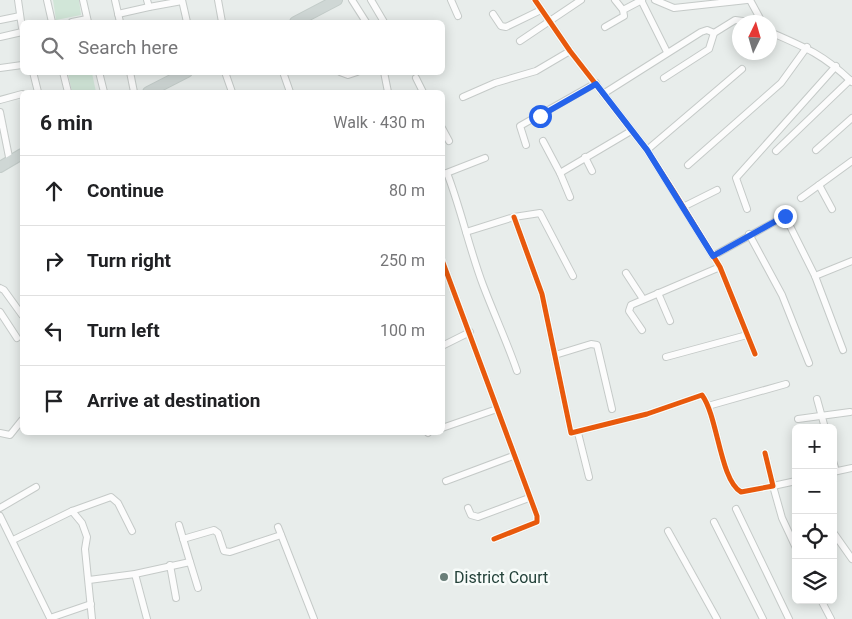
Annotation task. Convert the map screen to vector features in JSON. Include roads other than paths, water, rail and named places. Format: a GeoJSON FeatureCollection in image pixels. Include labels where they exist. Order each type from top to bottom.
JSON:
{"type":"FeatureCollection","features":[{"type":"Feature","properties":{"kind":"main road"},"geometry":{"type":"LineString","coordinates":[[304,20],[337,0]]}},
{"type":"Feature","properties":{"kind":"main road"},"geometry":{"type":"LineString","coordinates":[[156,90],[182,75]]}},
{"type":"Feature","properties":{"kind":"main road"},"geometry":{"type":"LineString","coordinates":[[0,167],[20,155]]}},
{"type":"Feature","properties":{"kind":"street"},"geometry":{"type":"LineString","coordinates":[[18,0],[21,20]]}},
{"type":"Feature","properties":{"kind":"street"},"geometry":{"type":"LineString","coordinates":[[47,0],[52,20]]}},
{"type":"Feature","properties":{"kind":"street"},"geometry":{"type":"LineString","coordinates":[[83,0],[87,20]]}},
{"type":"Feature","properties":{"kind":"street"},"geometry":{"type":"LineString","coordinates":[[115,0],[120,20]]}},
{"type":"Feature","properties":{"kind":"street"},"geometry":{"type":"LineString","coordinates":[[118,14],[148,4],[182,0],[187,20]]}},
{"type":"Feature","properties":{"kind":"street"},"geometry":{"type":"LineString","coordinates":[[219,0],[222,20]]}},
{"type":"Feature","properties":{"kind":"street"},"geometry":{"type":"LineString","coordinates":[[352,0],[365,20]]}},
{"type":"Feature","properties":{"kind":"street"},"geometry":{"type":"LineString","coordinates":[[371,0],[383,20]]}},
{"type":"Feature","properties":{"kind":"street"},"geometry":{"type":"LineString","coordinates":[[451,0],[458,16]]}},
{"type":"Feature","properties":{"kind":"street"},"geometry":{"type":"LineString","coordinates":[[535,0],[570,52],[647,150],[683,207],[720,267],[755,354]]}},
{"type":"Feature","properties":{"kind":"street"},"geometry":{"type":"LineString","coordinates":[[520,41],[581,0]]}},
{"type":"Feature","properties":{"kind":"street"},"geometry":{"type":"LineString","coordinates":[[605,27],[623,17],[623,10],[615,0]]}},
{"type":"Feature","properties":{"kind":"street"},"geometry":{"type":"LineString","coordinates":[[623,10],[641,0],[667,52]]}},
{"type":"Feature","properties":{"kind":"street"},"geometry":{"type":"LineString","coordinates":[[656,0],[674,8],[698,3],[749,0],[756,15]]}},
{"type":"Feature","properties":{"kind":"street"},"geometry":{"type":"LineString","coordinates":[[493,14],[501,26],[506,27],[541,10]]}},
{"type":"Feature","properties":{"kind":"street"},"geometry":{"type":"LineString","coordinates":[[0,20],[20,16]]}},
{"type":"Feature","properties":{"kind":"street"},"geometry":{"type":"LineString","coordinates":[[664,78],[709,49],[714,33],[732,22]]}},
{"type":"Feature","properties":{"kind":"street"},"geometry":{"type":"LineString","coordinates":[[603,94],[701,32],[707,30],[714,33]]}},
{"type":"Feature","properties":{"kind":"street"},"geometry":{"type":"LineString","coordinates":[[0,37],[20,32]]}},
{"type":"Feature","properties":{"kind":"street"},"geometry":{"type":"LineString","coordinates":[[776,151],[851,81],[836,66],[807,47],[777,35]]}},
{"type":"Feature","properties":{"kind":"street"},"geometry":{"type":"LineString","coordinates":[[688,165],[781,83],[807,47]]}},
{"type":"Feature","properties":{"kind":"street"},"geometry":{"type":"LineString","coordinates":[[463,97],[495,84],[536,72],[570,52]]}},
{"type":"Feature","properties":{"kind":"street"},"geometry":{"type":"LineString","coordinates":[[0,68],[20,65]]}},
{"type":"Feature","properties":{"kind":"street"},"geometry":{"type":"LineString","coordinates":[[747,209],[736,178],[836,66]]}},
{"type":"Feature","properties":{"kind":"street"},"geometry":{"type":"LineString","coordinates":[[647,150],[742,69]]}},
{"type":"Feature","properties":{"kind":"street"},"geometry":{"type":"LineString","coordinates":[[34,75],[38,90]]}},
{"type":"Feature","properties":{"kind":"street"},"geometry":{"type":"LineString","coordinates":[[64,75],[68,90]]}},
{"type":"Feature","properties":{"kind":"street"},"geometry":{"type":"LineString","coordinates":[[100,75],[104,90]]}},
{"type":"Feature","properties":{"kind":"street"},"geometry":{"type":"LineString","coordinates":[[131,75],[134,90]]}},
{"type":"Feature","properties":{"kind":"street"},"geometry":{"type":"LineString","coordinates":[[226,75],[231,90]]}},
{"type":"Feature","properties":{"kind":"street"},"geometry":{"type":"LineString","coordinates":[[284,75],[289,90]]}},
{"type":"Feature","properties":{"kind":"street"},"geometry":{"type":"LineString","coordinates":[[385,75],[388,90]]}},
{"type":"Feature","properties":{"kind":"street"},"geometry":{"type":"LineString","coordinates":[[416,78],[422,90]]}},
{"type":"Feature","properties":{"kind":"street"},"geometry":{"type":"LineString","coordinates":[[526,145],[520,126],[596,84]]}},
{"type":"Feature","properties":{"kind":"street"},"geometry":{"type":"LineString","coordinates":[[0,100],[20,95]]}},
{"type":"Feature","properties":{"kind":"street"},"geometry":{"type":"LineString","coordinates":[[0,112],[3,149],[10,162]]}},
{"type":"Feature","properties":{"kind":"street"},"geometry":{"type":"LineString","coordinates":[[816,150],[852,118]]}},
{"type":"Feature","properties":{"kind":"street"},"geometry":{"type":"LineString","coordinates":[[560,172],[631,131]]}},
{"type":"Feature","properties":{"kind":"street"},"geometry":{"type":"LineString","coordinates":[[445,134],[449,141]]}},
{"type":"Feature","properties":{"kind":"street"},"geometry":{"type":"LineString","coordinates":[[542,141],[560,172],[570,197]]}},
{"type":"Feature","properties":{"kind":"street"},"geometry":{"type":"LineString","coordinates":[[585,157],[592,171]]}},
{"type":"Feature","properties":{"kind":"street"},"geometry":{"type":"LineString","coordinates":[[485,158],[445,173],[460,207],[483,285],[517,371]]}},
{"type":"Feature","properties":{"kind":"street"},"geometry":{"type":"LineString","coordinates":[[801,198],[852,161]]}},
{"type":"Feature","properties":{"kind":"street"},"geometry":{"type":"LineString","coordinates":[[819,185],[832,209]]}},
{"type":"Feature","properties":{"kind":"street"},"geometry":{"type":"LineString","coordinates":[[683,207],[718,190]]}},
{"type":"Feature","properties":{"kind":"street"},"geometry":{"type":"LineString","coordinates":[[466,232],[514,216],[536,213],[542,215],[573,276]]}},
{"type":"Feature","properties":{"kind":"street"},"geometry":{"type":"LineString","coordinates":[[514,216],[529,253],[542,294],[569,431],[573,434],[578,433],[647,414],[697,395],[702,395],[708,406],[729,475],[736,489],[741,492],[792,481]]}},
{"type":"Feature","properties":{"kind":"street"},"geometry":{"type":"LineString","coordinates":[[713,256],[749,234],[785,216],[815,276],[843,350]]}},
{"type":"Feature","properties":{"kind":"street"},"geometry":{"type":"LineString","coordinates":[[749,234],[782,295],[809,363]]}},
{"type":"Feature","properties":{"kind":"street"},"geometry":{"type":"LineString","coordinates":[[815,276],[852,261]]}},
{"type":"Feature","properties":{"kind":"street"},"geometry":{"type":"LineString","coordinates":[[642,330],[628,308],[643,299],[720,267]]}},
{"type":"Feature","properties":{"kind":"street"},"geometry":{"type":"LineString","coordinates":[[445,268],[470,332],[513,456],[537,516],[537,522],[494,539]]}},
{"type":"Feature","properties":{"kind":"street"},"geometry":{"type":"LineString","coordinates":[[626,273],[643,299]]}},
{"type":"Feature","properties":{"kind":"street"},"geometry":{"type":"LineString","coordinates":[[0,288],[4,290],[20,312]]}},
{"type":"Feature","properties":{"kind":"street"},"geometry":{"type":"LineString","coordinates":[[658,293],[670,321]]}},
{"type":"Feature","properties":{"kind":"street"},"geometry":{"type":"LineString","coordinates":[[0,312],[17,338]]}},
{"type":"Feature","properties":{"kind":"street"},"geometry":{"type":"LineString","coordinates":[[445,344],[470,332]]}},
{"type":"Feature","properties":{"kind":"street"},"geometry":{"type":"LineString","coordinates":[[666,358],[747,335]]}},
{"type":"Feature","properties":{"kind":"street"},"geometry":{"type":"LineString","coordinates":[[555,355],[590,344],[597,345],[612,409]]}},
{"type":"Feature","properties":{"kind":"street"},"geometry":{"type":"LineString","coordinates":[[708,406],[786,384]]}},
{"type":"Feature","properties":{"kind":"street"},"geometry":{"type":"LineString","coordinates":[[817,399],[824,424]]}},
{"type":"Feature","properties":{"kind":"street"},"geometry":{"type":"LineString","coordinates":[[445,427],[497,409]]}},
{"type":"Feature","properties":{"kind":"street"},"geometry":{"type":"LineString","coordinates":[[798,420],[850,412]]}},
{"type":"Feature","properties":{"kind":"street"},"geometry":{"type":"LineString","coordinates":[[0,433],[10,435],[20,422]]}},
{"type":"Feature","properties":{"kind":"street"},"geometry":{"type":"LineString","coordinates":[[578,433],[589,477]]}},
{"type":"Feature","properties":{"kind":"street"},"geometry":{"type":"LineString","coordinates":[[765,453],[782,518],[792,539]]}},
{"type":"Feature","properties":{"kind":"street"},"geometry":{"type":"LineString","coordinates":[[446,481],[513,456]]}},
{"type":"Feature","properties":{"kind":"street"},"geometry":{"type":"LineString","coordinates":[[837,471],[852,468]]}},
{"type":"Feature","properties":{"kind":"street"},"geometry":{"type":"LineString","coordinates":[[0,508],[36,487]]}},
{"type":"Feature","properties":{"kind":"street"},"geometry":{"type":"LineString","coordinates":[[13,540],[72,511],[111,497],[118,503],[132,531]]}},
{"type":"Feature","properties":{"kind":"street"},"geometry":{"type":"LineString","coordinates":[[468,508],[472,516],[476,517],[529,498]]}},
{"type":"Feature","properties":{"kind":"street"},"geometry":{"type":"LineString","coordinates":[[736,509],[789,619]]}},
{"type":"Feature","properties":{"kind":"street"},"geometry":{"type":"LineString","coordinates":[[72,511],[86,531],[85,549],[92,619]]}},
{"type":"Feature","properties":{"kind":"street"},"geometry":{"type":"LineString","coordinates":[[0,516],[50,618],[91,604]]}},
{"type":"Feature","properties":{"kind":"street"},"geometry":{"type":"LineString","coordinates":[[714,522],[762,619]]}},
{"type":"Feature","properties":{"kind":"street"},"geometry":{"type":"LineString","coordinates":[[179,524],[198,588]]}},
{"type":"Feature","properties":{"kind":"street"},"geometry":{"type":"LineString","coordinates":[[278,527],[314,619]]}},
{"type":"Feature","properties":{"kind":"street"},"geometry":{"type":"LineString","coordinates":[[183,539],[214,530],[218,533],[224,550],[230,552],[281,535]]}},
{"type":"Feature","properties":{"kind":"street"},"geometry":{"type":"LineString","coordinates":[[668,531],[717,619]]}},
{"type":"Feature","properties":{"kind":"street"},"geometry":{"type":"LineString","coordinates":[[837,538],[852,559]]}},
{"type":"Feature","properties":{"kind":"street"},"geometry":{"type":"LineString","coordinates":[[89,580],[135,574],[190,562]]}},
{"type":"Feature","properties":{"kind":"street"},"geometry":{"type":"LineString","coordinates":[[170,566],[176,598]]}},
{"type":"Feature","properties":{"kind":"street"},"geometry":{"type":"LineString","coordinates":[[135,574],[147,619]]}},
{"type":"Feature","properties":{"kind":"street"},"geometry":{"type":"LineString","coordinates":[[823,604],[831,619]]}},
{"type":"Feature","properties":{"kind":"place","name":"District Court"},"geometry":{"type":"Point","coordinates":[444,577]}}]}
